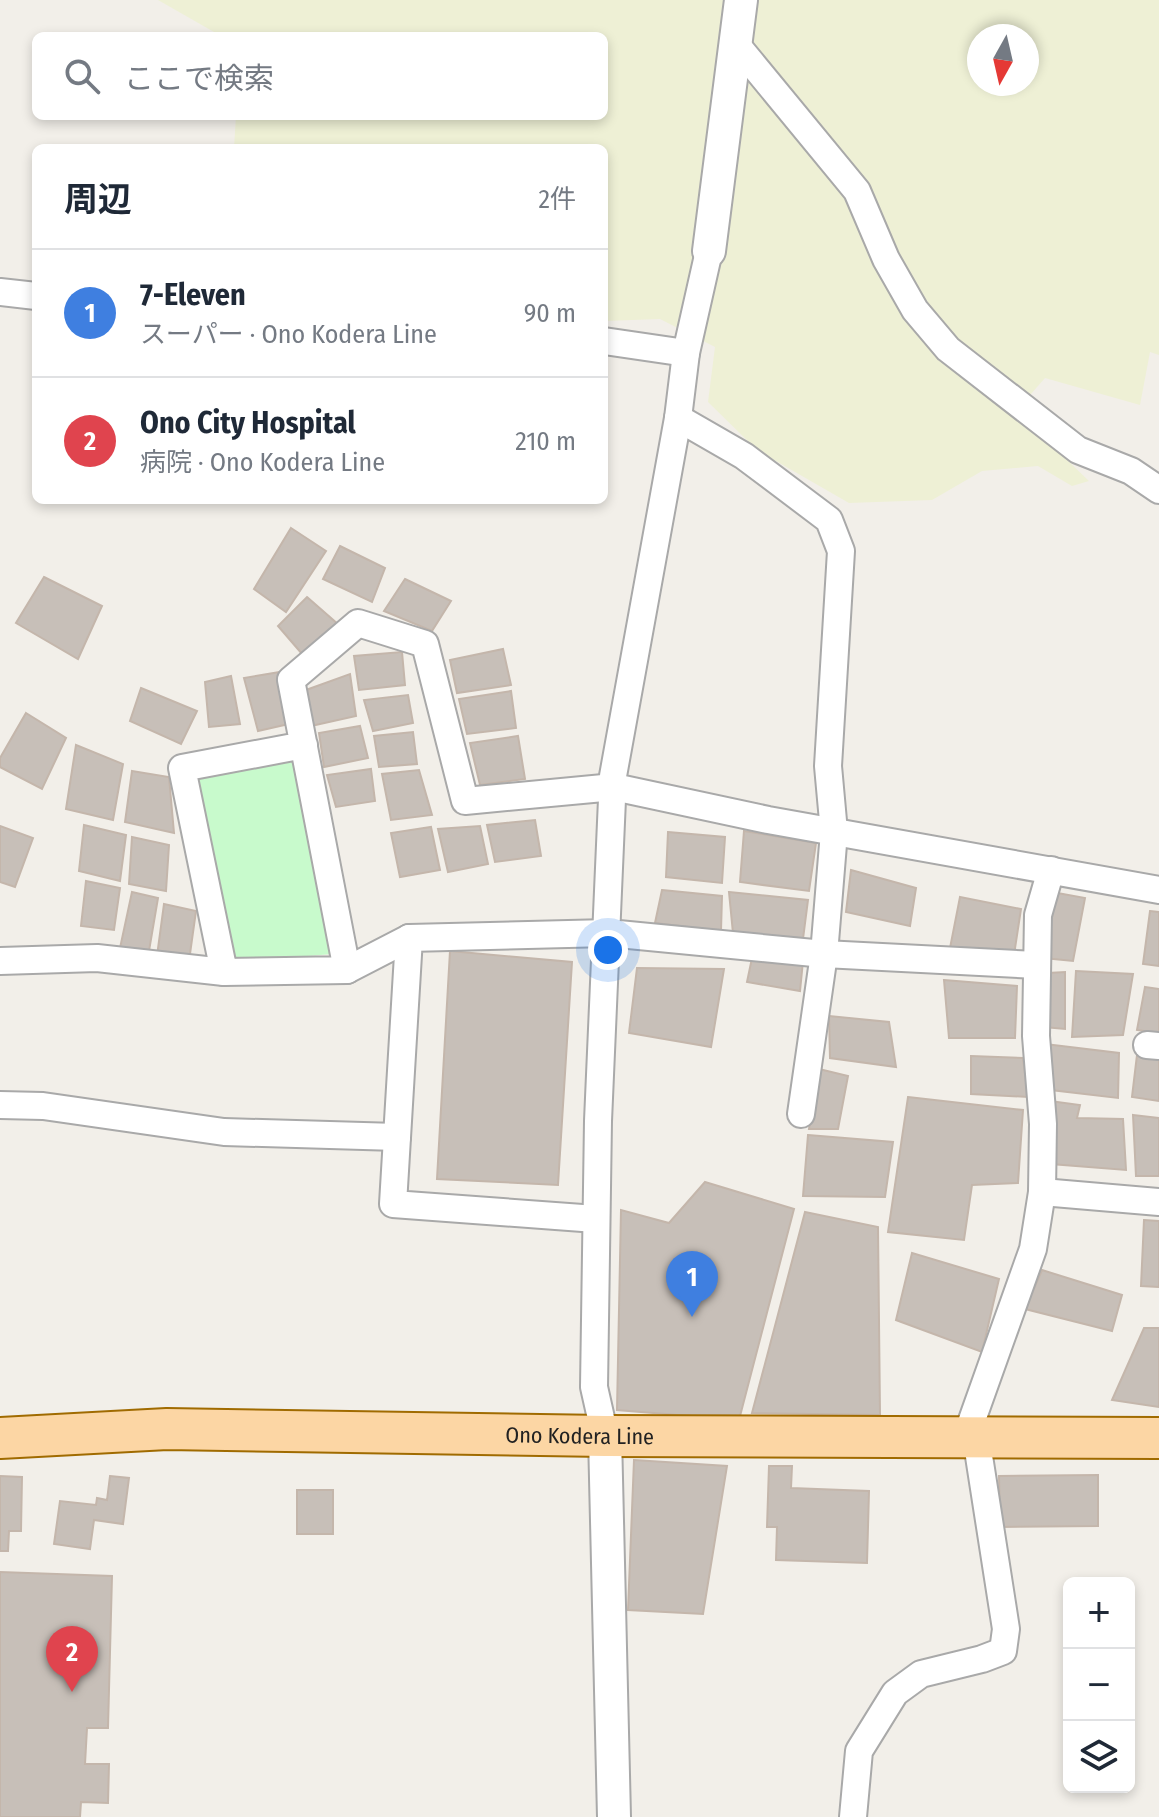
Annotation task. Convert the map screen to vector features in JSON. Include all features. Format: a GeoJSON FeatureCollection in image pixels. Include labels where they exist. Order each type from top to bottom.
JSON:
{"type":"FeatureCollection","features":[{"type":"Feature","properties":{"kind":"main road","name":"Ono Kodera Line"},"geometry":{"type":"LineString","coordinates":[[0,1438],[167,1429],[605,1436],[1159,1438]]}},
{"type":"Feature","properties":{"kind":"street"},"geometry":{"type":"LineString","coordinates":[[614,1817],[605,1436],[594,1387],[598,1121],[613,776],[678,418],[686,353],[709,251],[741,0]]}},
{"type":"Feature","properties":{"kind":"street"},"geometry":{"type":"LineString","coordinates":[[736,44],[857,191],[886,259],[915,310],[948,349],[1078,450],[1131,471],[1159,490]]}},
{"type":"Feature","properties":{"kind":"street"},"geometry":{"type":"LineString","coordinates":[[0,292],[32,296]]}},
{"type":"Feature","properties":{"kind":"street"},"geometry":{"type":"LineString","coordinates":[[608,342],[686,353]]}},
{"type":"Feature","properties":{"kind":"street"},"geometry":{"type":"LineString","coordinates":[[678,418],[744,456],[829,520],[841,551],[828,766],[834,832],[824,954],[801,1114]]}},
{"type":"Feature","properties":{"kind":"street"},"geometry":{"type":"LineString","coordinates":[[347,970],[291,680],[358,623],[425,644],[465,801],[614,787],[834,832],[1159,890]]}},
{"type":"Feature","properties":{"kind":"street"},"geometry":{"type":"LineString","coordinates":[[224,972],[182,768],[304,745]]}},
{"type":"Feature","properties":{"kind":"street"},"geometry":{"type":"LineString","coordinates":[[853,1817],[859,1751],[895,1693],[921,1674],[1003,1651],[1006,1629],[971,1437],[1033,1249],[1042,1192],[1043,1124],[1036,1036],[1038,915],[1051,870]]}},
{"type":"Feature","properties":{"kind":"street"},"geometry":{"type":"LineString","coordinates":[[0,961],[97,958],[224,972],[347,970],[409,938],[608,933],[824,954],[1037,965]]}},
{"type":"Feature","properties":{"kind":"street"},"geometry":{"type":"LineString","coordinates":[[409,938],[393,1204],[596,1219]]}},
{"type":"Feature","properties":{"kind":"street"},"geometry":{"type":"LineString","coordinates":[[0,1105],[43,1106],[224,1132],[397,1137]]}},
{"type":"Feature","properties":{"kind":"street"},"geometry":{"type":"LineString","coordinates":[[1042,1192],[1159,1202]]}},
{"type":"Feature","properties":{"kind":"green space"},"geometry":{"type":"Polygon","coordinates":[[[158,0],[1159,0],[1159,355],[1150,352],[1140,405],[1045,378],[1016,411],[1089,481],[1072,486],[1038,466],[982,471],[932,500],[849,503],[757,450],[708,402],[715,347],[660,319],[608,321],[608,144],[234,144],[236,120],[608,120],[608,32],[214,32],[158,0]]]}},
{"type":"Feature","properties":{"kind":"green space"},"geometry":{"type":"Polygon","coordinates":[[[295,762],[333,954],[233,962],[191,775],[295,762]]]}},
{"type":"Feature","properties":{"kind":"building"},"geometry":{"type":"Polygon","coordinates":[[[291,528],[326,551],[286,612],[254,589],[291,528]]]}},
{"type":"Feature","properties":{"kind":"building"},"geometry":{"type":"Polygon","coordinates":[[[340,546],[385,568],[372,602],[323,579],[340,546]]]}},
{"type":"Feature","properties":{"kind":"building"},"geometry":{"type":"Polygon","coordinates":[[[44,577],[102,606],[78,659],[16,623],[44,577]]]}},
{"type":"Feature","properties":{"kind":"building"},"geometry":{"type":"Polygon","coordinates":[[[405,579],[451,601],[432,631],[384,611],[405,579]]]}},
{"type":"Feature","properties":{"kind":"building"},"geometry":{"type":"Polygon","coordinates":[[[307,597],[339,625],[303,655],[278,626],[307,597]]]}},
{"type":"Feature","properties":{"kind":"building"},"geometry":{"type":"Polygon","coordinates":[[[503,649],[511,685],[457,693],[450,660],[503,649]]]}},
{"type":"Feature","properties":{"kind":"building"},"geometry":{"type":"Polygon","coordinates":[[[402,652],[405,685],[359,690],[354,656],[402,652]]]}},
{"type":"Feature","properties":{"kind":"building"},"geometry":{"type":"Polygon","coordinates":[[[280,672],[289,724],[258,731],[244,678],[280,672]]]}},
{"type":"Feature","properties":{"kind":"building"},"geometry":{"type":"Polygon","coordinates":[[[350,674],[356,716],[311,726],[306,690],[350,674]]]}},
{"type":"Feature","properties":{"kind":"building"},"geometry":{"type":"Polygon","coordinates":[[[231,676],[240,724],[209,727],[205,682],[231,676]]]}},
{"type":"Feature","properties":{"kind":"building"},"geometry":{"type":"Polygon","coordinates":[[[141,688],[197,711],[181,744],[130,721],[141,688]]]}},
{"type":"Feature","properties":{"kind":"building"},"geometry":{"type":"Polygon","coordinates":[[[511,691],[516,728],[467,734],[459,699],[511,691]]]}},
{"type":"Feature","properties":{"kind":"building"},"geometry":{"type":"Polygon","coordinates":[[[408,695],[413,723],[373,731],[364,700],[408,695]]]}},
{"type":"Feature","properties":{"kind":"building"},"geometry":{"type":"Polygon","coordinates":[[[26,713],[66,738],[42,789],[0,767],[0,758],[26,713]]]}},
{"type":"Feature","properties":{"kind":"building"},"geometry":{"type":"Polygon","coordinates":[[[360,726],[368,758],[324,767],[319,733],[360,726]]]}},
{"type":"Feature","properties":{"kind":"building"},"geometry":{"type":"Polygon","coordinates":[[[413,732],[417,764],[379,767],[374,736],[413,732]]]}},
{"type":"Feature","properties":{"kind":"building"},"geometry":{"type":"Polygon","coordinates":[[[518,736],[525,779],[480,785],[470,743],[518,736]]]}},
{"type":"Feature","properties":{"kind":"building"},"geometry":{"type":"Polygon","coordinates":[[[76,745],[123,764],[113,820],[66,809],[76,745]]]}},
{"type":"Feature","properties":{"kind":"building"},"geometry":{"type":"Polygon","coordinates":[[[371,769],[375,801],[336,807],[327,775],[371,769]]]}},
{"type":"Feature","properties":{"kind":"building"},"geometry":{"type":"Polygon","coordinates":[[[419,770],[432,815],[391,820],[382,774],[419,770]]]}},
{"type":"Feature","properties":{"kind":"building"},"geometry":{"type":"Polygon","coordinates":[[[132,771],[169,777],[174,833],[125,822],[132,771]]]}},
{"type":"Feature","properties":{"kind":"building"},"geometry":{"type":"Polygon","coordinates":[[[535,820],[541,856],[495,862],[487,825],[535,820]]]}},
{"type":"Feature","properties":{"kind":"building"},"geometry":{"type":"Polygon","coordinates":[[[84,825],[126,835],[120,881],[79,871],[84,825]]]}},
{"type":"Feature","properties":{"kind":"building"},"geometry":{"type":"Polygon","coordinates":[[[0,826],[33,838],[15,887],[0,882],[0,826]]]}},
{"type":"Feature","properties":{"kind":"building"},"geometry":{"type":"Polygon","coordinates":[[[480,826],[488,864],[448,872],[438,829],[480,826]]]}},
{"type":"Feature","properties":{"kind":"building"},"geometry":{"type":"Polygon","coordinates":[[[431,827],[440,870],[400,877],[391,833],[431,827]]]}},
{"type":"Feature","properties":{"kind":"building"},"geometry":{"type":"Polygon","coordinates":[[[744,831],[816,843],[809,891],[740,882],[744,831]]]}},
{"type":"Feature","properties":{"kind":"building"},"geometry":{"type":"Polygon","coordinates":[[[668,832],[725,837],[722,883],[666,877],[668,832]]]}},
{"type":"Feature","properties":{"kind":"building"},"geometry":{"type":"Polygon","coordinates":[[[132,837],[169,845],[166,891],[129,884],[132,837]]]}},
{"type":"Feature","properties":{"kind":"building"},"geometry":{"type":"Polygon","coordinates":[[[851,870],[916,888],[910,926],[846,912],[851,870]]]}},
{"type":"Feature","properties":{"kind":"building"},"geometry":{"type":"Polygon","coordinates":[[[86,881],[120,888],[114,930],[81,926],[86,881]]]}},
{"type":"Feature","properties":{"kind":"building"},"geometry":{"type":"Polygon","coordinates":[[[662,890],[722,896],[721,931],[655,923],[662,890]]]}},
{"type":"Feature","properties":{"kind":"building"},"geometry":{"type":"Polygon","coordinates":[[[132,892],[158,898],[149,951],[120,948],[132,892]]]}},
{"type":"Feature","properties":{"kind":"building"},"geometry":{"type":"Polygon","coordinates":[[[729,892],[808,900],[803,939],[733,933],[729,892]]]}},
{"type":"Feature","properties":{"kind":"building"},"geometry":{"type":"Polygon","coordinates":[[[1052,892],[1085,898],[1073,961],[1044,958],[1052,892]]]}},
{"type":"Feature","properties":{"kind":"building"},"geometry":{"type":"Polygon","coordinates":[[[960,897],[1021,909],[1014,955],[950,948],[960,897]]]}},
{"type":"Feature","properties":{"kind":"building"},"geometry":{"type":"Polygon","coordinates":[[[164,904],[196,911],[189,961],[157,956],[164,904]]]}},
{"type":"Feature","properties":{"kind":"building"},"geometry":{"type":"Polygon","coordinates":[[[1150,911],[1159,912],[1159,966],[1143,964],[1150,911]]]}},
{"type":"Feature","properties":{"kind":"building"},"geometry":{"type":"Polygon","coordinates":[[[450,951],[572,962],[558,1185],[437,1179],[450,951]]]}},
{"type":"Feature","properties":{"kind":"building"},"geometry":{"type":"Polygon","coordinates":[[[752,958],[803,961],[800,991],[747,982],[752,958]]]}},
{"type":"Feature","properties":{"kind":"building"},"geometry":{"type":"Polygon","coordinates":[[[637,968],[724,969],[711,1047],[629,1033],[637,968]]]}},
{"type":"Feature","properties":{"kind":"building"},"geometry":{"type":"Polygon","coordinates":[[[1076,971],[1133,974],[1123,1035],[1072,1037],[1076,971]]]}},
{"type":"Feature","properties":{"kind":"building"},"geometry":{"type":"Polygon","coordinates":[[[1065,972],[1065,1029],[1044,1027],[1048,973],[1065,972]]]}},
{"type":"Feature","properties":{"kind":"building"},"geometry":{"type":"Polygon","coordinates":[[[944,980],[1017,986],[1015,1038],[949,1038],[944,980]]]}},
{"type":"Feature","properties":{"kind":"building"},"geometry":{"type":"Polygon","coordinates":[[[1145,987],[1159,989],[1159,1033],[1137,1030],[1145,987]]]}},
{"type":"Feature","properties":{"kind":"building"},"geometry":{"type":"Polygon","coordinates":[[[829,1016],[889,1022],[896,1067],[830,1058],[829,1016]]]}},
{"type":"Feature","properties":{"kind":"building"},"geometry":{"type":"Polygon","coordinates":[[[1045,1044],[1119,1053],[1118,1098],[1051,1090],[1045,1044]]]}},
{"type":"Feature","properties":{"kind":"building"},"geometry":{"type":"Polygon","coordinates":[[[1137,1055],[1159,1059],[1159,1101],[1132,1097],[1137,1055]]]}},
{"type":"Feature","properties":{"kind":"building"},"geometry":{"type":"Polygon","coordinates":[[[971,1056],[1023,1058],[1028,1097],[971,1094],[971,1056]]]}},
{"type":"Feature","properties":{"kind":"building"},"geometry":{"type":"Polygon","coordinates":[[[819,1069],[848,1076],[838,1129],[809,1129],[819,1069]]]}},
{"type":"Feature","properties":{"kind":"building"},"geometry":{"type":"Polygon","coordinates":[[[908,1097],[1023,1110],[1018,1183],[972,1185],[964,1240],[888,1232],[908,1097]]]}},
{"type":"Feature","properties":{"kind":"building"},"geometry":{"type":"Polygon","coordinates":[[[1050,1101],[1080,1105],[1077,1118],[1123,1119],[1126,1170],[1051,1164],[1050,1101]]]}},
{"type":"Feature","properties":{"kind":"building"},"geometry":{"type":"Polygon","coordinates":[[[1133,1115],[1159,1118],[1159,1176],[1136,1176],[1133,1115]]]}},
{"type":"Feature","properties":{"kind":"building"},"geometry":{"type":"Polygon","coordinates":[[[808,1135],[893,1142],[885,1197],[803,1196],[808,1135]]]}},
{"type":"Feature","properties":{"kind":"building"},"geometry":{"type":"Polygon","coordinates":[[[705,1182],[794,1209],[739,1420],[617,1410],[621,1210],[669,1223],[705,1182]]]}},
{"type":"Feature","properties":{"kind":"building"},"geometry":{"type":"Polygon","coordinates":[[[805,1212],[878,1227],[880,1415],[752,1413],[805,1212]]]}},
{"type":"Feature","properties":{"kind":"building"},"geometry":{"type":"Polygon","coordinates":[[[1144,1220],[1159,1221],[1159,1287],[1141,1286],[1144,1220]]]}},
{"type":"Feature","properties":{"kind":"building"},"geometry":{"type":"Polygon","coordinates":[[[912,1253],[999,1279],[982,1352],[896,1320],[912,1253]]]}},
{"type":"Feature","properties":{"kind":"building"},"geometry":{"type":"Polygon","coordinates":[[[1042,1270],[1122,1295],[1112,1331],[1025,1309],[1042,1270]]]}},
{"type":"Feature","properties":{"kind":"building"},"geometry":{"type":"Polygon","coordinates":[[[1144,1328],[1159,1328],[1159,1407],[1112,1400],[1144,1328]]]}},
{"type":"Feature","properties":{"kind":"building"},"geometry":{"type":"Polygon","coordinates":[[[634,1460],[727,1466],[703,1614],[628,1610],[634,1460]]]}},
{"type":"Feature","properties":{"kind":"building"},"geometry":{"type":"Polygon","coordinates":[[[769,1466],[792,1466],[791,1488],[869,1491],[867,1563],[776,1560],[777,1527],[767,1527],[769,1466]]]}},
{"type":"Feature","properties":{"kind":"building"},"geometry":{"type":"Polygon","coordinates":[[[1098,1475],[1098,1526],[1000,1527],[999,1476],[1098,1475]]]}},
{"type":"Feature","properties":{"kind":"building"},"geometry":{"type":"Polygon","coordinates":[[[0,1476],[22,1477],[21,1531],[9,1531],[8,1551],[0,1551],[0,1476]]]}},
{"type":"Feature","properties":{"kind":"building"},"geometry":{"type":"Polygon","coordinates":[[[110,1476],[129,1478],[123,1524],[94,1520],[90,1549],[54,1544],[60,1501],[96,1505],[97,1498],[107,1500],[110,1476]]]}},
{"type":"Feature","properties":{"kind":"building"},"geometry":{"type":"Polygon","coordinates":[[[297,1490],[333,1490],[333,1534],[297,1534],[297,1490]]]}},
{"type":"Feature","properties":{"kind":"building"},"geometry":{"type":"Polygon","coordinates":[[[0,1572],[112,1576],[108,1728],[87,1728],[85,1764],[109,1764],[108,1803],[81,1802],[80,1817],[0,1817],[0,1572]]]}},
{"type":"Feature","properties":{"kind":"place","name":"7-Eleven"},"geometry":{"type":"Point","coordinates":[692,1317]}},
{"type":"Feature","properties":{"kind":"place","name":"Ono City Hospital"},"geometry":{"type":"Point","coordinates":[72,1692]}}]}
